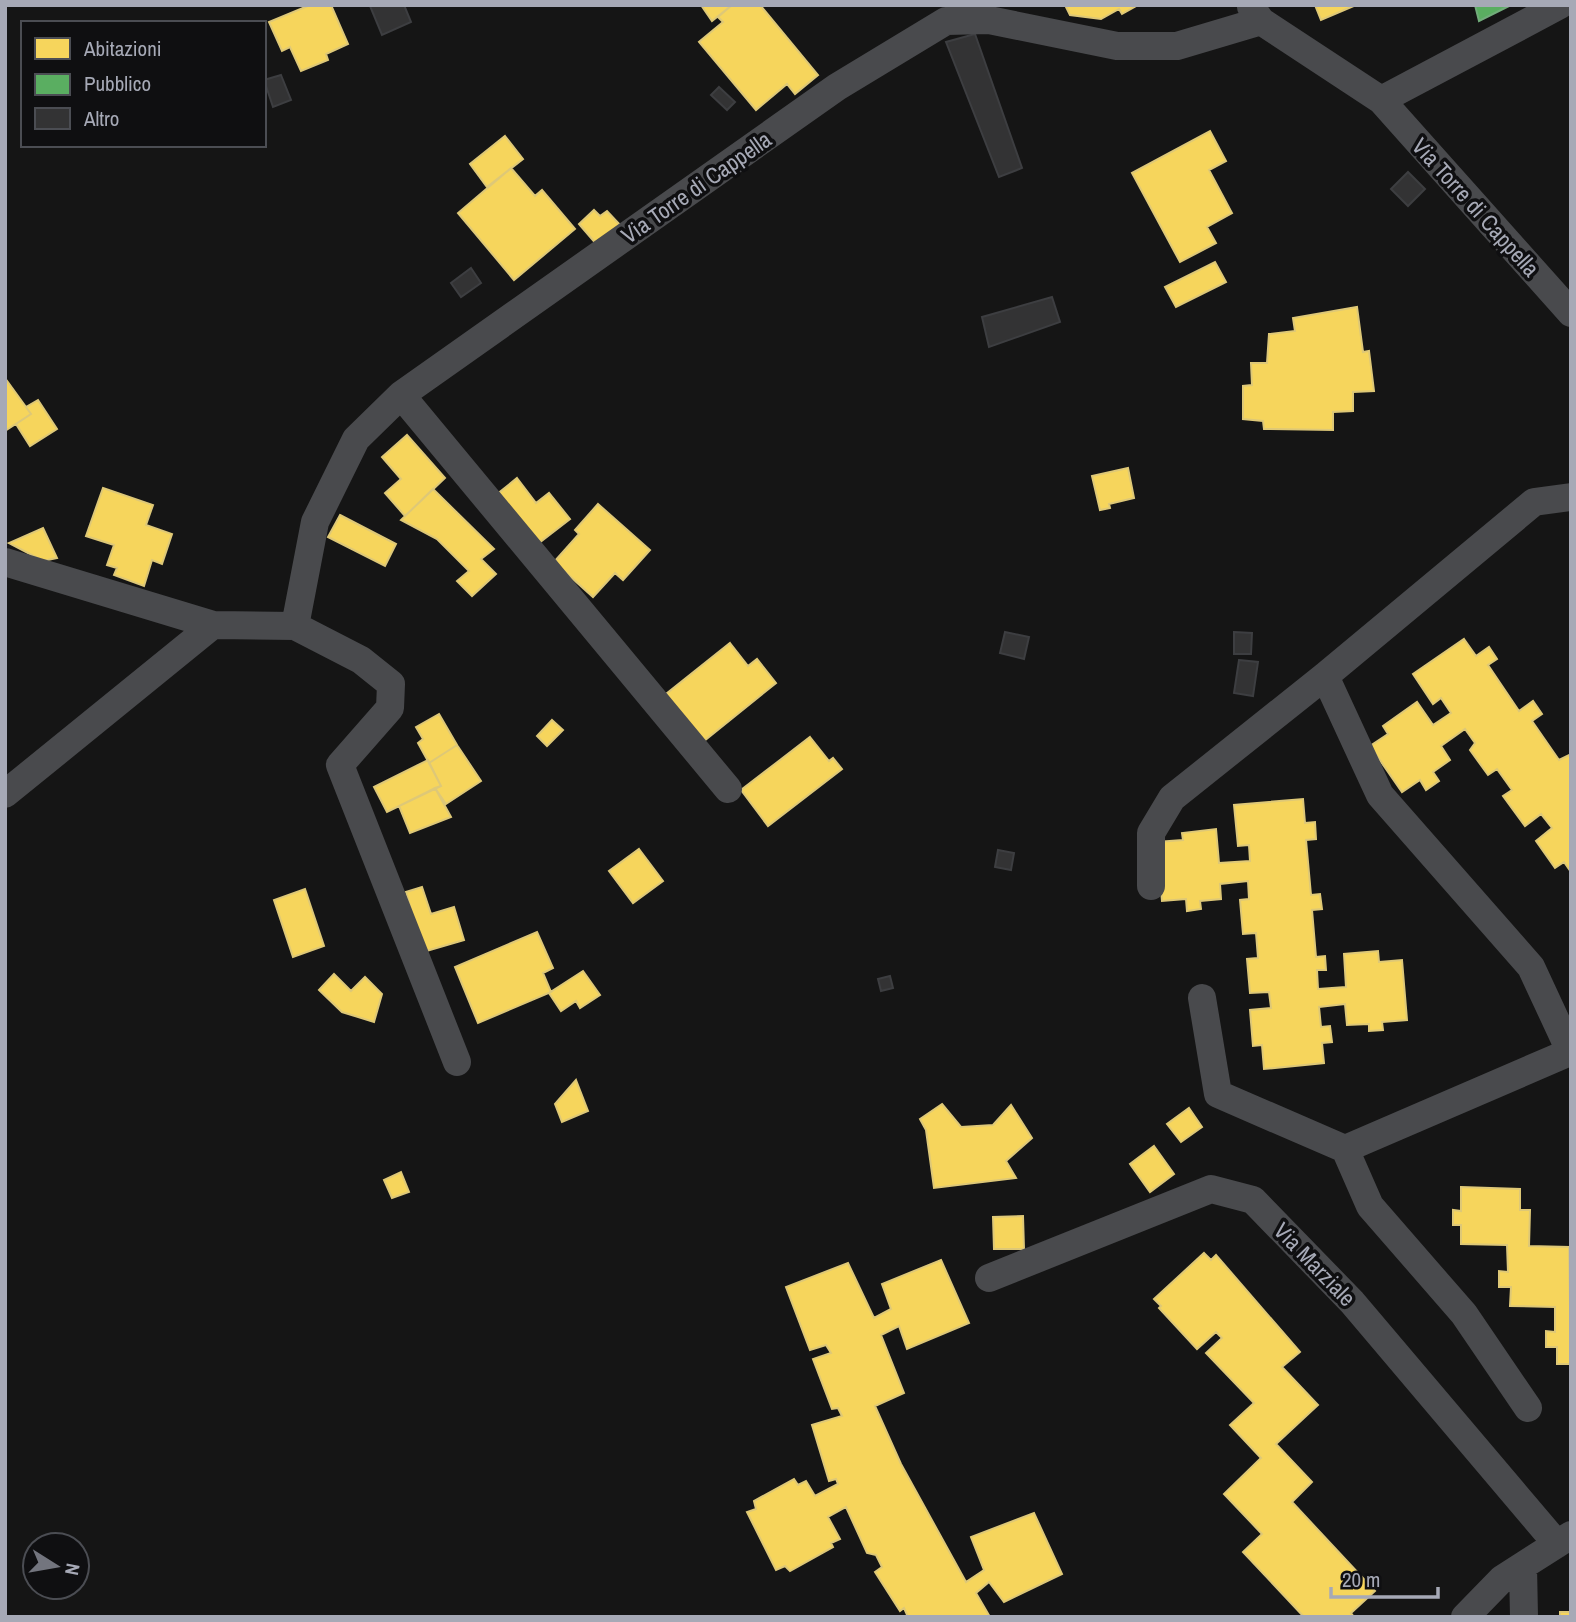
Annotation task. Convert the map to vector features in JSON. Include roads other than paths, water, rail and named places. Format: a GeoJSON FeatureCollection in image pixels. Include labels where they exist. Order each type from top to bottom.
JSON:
{"type":"FeatureCollection","features":[{"type":"Feature","properties":{"kind":"street"},"geometry":{"type":"LineString","coordinates":[[1381,100],[1560,5]]}},
{"type":"Feature","properties":{"kind":"street","name":"Via Torre di Cappella"},"geometry":{"type":"LineString","coordinates":[[295,626],[316,522],[356,439],[401,395],[837,87],[946,21],[989,20],[1117,46],[1177,46],[1255,13],[1381,100],[1571,313]]}},
{"type":"Feature","properties":{"kind":"street"},"geometry":{"type":"LineString","coordinates":[[401,395],[728,789]]}},
{"type":"Feature","properties":{"kind":"street"},"geometry":{"type":"LineString","coordinates":[[1151,886],[1151,833],[1171,798],[1325,676],[1534,502],[1571,497]]}},
{"type":"Feature","properties":{"kind":"street"},"geometry":{"type":"LineString","coordinates":[[5,562],[213,625],[295,626],[361,660],[391,684],[390,708],[340,765],[457,1062]]}},
{"type":"Feature","properties":{"kind":"street"},"geometry":{"type":"LineString","coordinates":[[5,794],[213,625]]}},
{"type":"Feature","properties":{"kind":"street"},"geometry":{"type":"LineString","coordinates":[[1325,676],[1380,795],[1531,967],[1570,1052],[1345,1149]]}},
{"type":"Feature","properties":{"kind":"street"},"geometry":{"type":"LineString","coordinates":[[1202,998],[1218,1094],[1345,1149],[1370,1206],[1464,1314],[1528,1408]]}},
{"type":"Feature","properties":{"kind":"street","name":"Via Marziale"},"geometry":{"type":"LineString","coordinates":[[989,1278],[1211,1189],[1253,1200],[1352,1301],[1564,1540],[1502,1580],[1465,1617]]}},
{"type":"Feature","properties":{"kind":"street"},"geometry":{"type":"LineString","coordinates":[[1524,1566],[1524,1617]]}}]}
